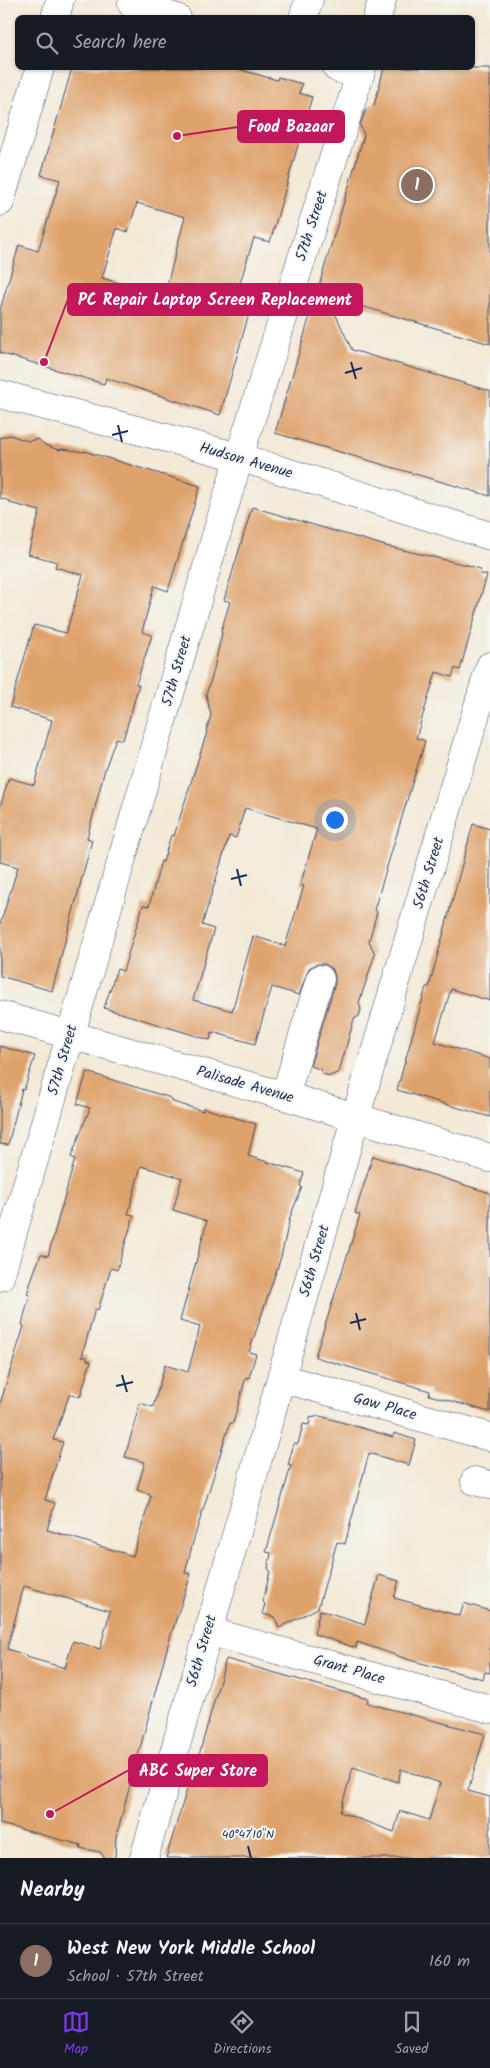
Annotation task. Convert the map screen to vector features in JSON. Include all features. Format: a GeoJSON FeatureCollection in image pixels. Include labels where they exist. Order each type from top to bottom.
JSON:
{"type":"FeatureCollection","features":[{"type":"Feature","properties":{"kind":"street"},"geometry":{"type":"LineString","coordinates":[[56,15],[60,0]]}},
{"type":"Feature","properties":{"kind":"street"},"geometry":{"type":"LineString","coordinates":[[134,0],[132,4],[167,15]]}},
{"type":"Feature","properties":{"kind":"street"},"geometry":{"type":"LineString","coordinates":[[304,15],[308,0]]}},
{"type":"Feature","properties":{"kind":"street"},"geometry":{"type":"LineString","coordinates":[[378,15],[382,0]]}},
{"type":"Feature","properties":{"kind":"street"},"geometry":{"type":"LineString","coordinates":[[0,202],[39,70]]}},
{"type":"Feature","properties":{"kind":"street","name":"57th Street"},"geometry":{"type":"LineString","coordinates":[[0,1277],[353,70]]}},
{"type":"Feature","properties":{"kind":"street","name":"Hudson Avenue"},"geometry":{"type":"LineString","coordinates":[[0,394],[239,457],[490,536]]}},
{"type":"Feature","properties":{"kind":"street","name":"56th Street"},"geometry":{"type":"LineString","coordinates":[[144,1858],[355,1119],[490,666]]}},
{"type":"Feature","properties":{"kind":"street"},"geometry":{"type":"LineString","coordinates":[[285,1096],[320,979]]}},
{"type":"Feature","properties":{"kind":"street","name":"Palisade Avenue"},"geometry":{"type":"LineString","coordinates":[[0,1014],[70,1036],[285,1096],[355,1119],[490,1158]]}},
{"type":"Feature","properties":{"kind":"street","name":"Gaw Place"},"geometry":{"type":"LineString","coordinates":[[281,1378],[490,1437]]}},
{"type":"Feature","properties":{"kind":"street","name":"Grant Place"},"geometry":{"type":"LineString","coordinates":[[208,1631],[490,1709]]}},
{"type":"Feature","properties":{"kind":"building"},"geometry":{"type":"Polygon","coordinates":[[[475,68],[490,68],[490,344],[327,296],[352,350],[490,391],[490,496],[275,433],[364,135],[360,125],[366,109],[374,105],[383,70],[475,70],[475,68]]]}},
{"type":"Feature","properties":{"kind":"building"},"geometry":{"type":"Polygon","coordinates":[[[71,70],[241,70],[277,80],[278,77],[302,84],[299,93],[312,97],[270,242],[254,238],[233,305],[250,310],[220,415],[106,378],[104,384],[0,353],[0,310],[19,245],[38,251],[60,180],[41,175],[71,70]],[[137,203],[128,232],[117,228],[102,278],[164,296],[185,217],[137,203]]]}},
{"type":"Feature","properties":{"kind":"building"},"geometry":{"type":"Polygon","coordinates":[[[10,435],[28,441],[38,439],[45,445],[59,450],[84,451],[200,486],[168,591],[154,586],[142,632],[152,635],[136,684],[139,685],[123,740],[116,738],[105,769],[87,838],[92,840],[52,991],[0,976],[0,925],[18,867],[0,862],[0,807],[9,778],[34,785],[52,720],[10,707],[34,625],[66,633],[83,575],[55,567],[57,562],[28,554],[40,511],[10,503],[10,501],[0,498],[0,438],[10,435]]]}},
{"type":"Feature","properties":{"kind":"building"},"geometry":{"type":"Polygon","coordinates":[[[252,507],[386,546],[471,566],[480,569],[481,574],[487,575],[460,670],[455,668],[452,677],[436,672],[416,738],[425,741],[374,910],[377,912],[369,941],[375,954],[359,1003],[361,1009],[359,1016],[354,1019],[339,1072],[330,1076],[322,1074],[320,1069],[310,1066],[335,983],[332,969],[325,964],[317,964],[309,968],[299,995],[272,987],[255,1044],[212,1032],[210,1040],[104,1008],[117,969],[123,971],[143,905],[149,906],[161,861],[163,862],[171,835],[174,836],[207,732],[211,715],[206,694],[212,677],[221,631],[230,602],[224,600],[252,507]],[[245,808],[236,838],[229,836],[202,925],[214,929],[193,1000],[232,1011],[253,936],[285,946],[304,886],[300,885],[317,829],[245,808]]]}},
{"type":"Feature","properties":{"kind":"building"},"geometry":{"type":"Polygon","coordinates":[[[473,824],[490,829],[490,1001],[451,989],[435,1042],[490,1059],[490,1117],[397,1090],[426,987],[429,987],[473,824]]]}},
{"type":"Feature","properties":{"kind":"building"},"geometry":{"type":"Polygon","coordinates":[[[0,1046],[35,1056],[24,1090],[22,1089],[8,1145],[0,1144],[0,1046]]]}},
{"type":"Feature","properties":{"kind":"building"},"geometry":{"type":"Polygon","coordinates":[[[87,1072],[171,1098],[173,1102],[203,1111],[203,1108],[256,1124],[248,1156],[304,1173],[300,1186],[302,1187],[290,1217],[281,1257],[249,1352],[256,1354],[249,1378],[246,1377],[233,1423],[230,1423],[193,1542],[185,1573],[191,1574],[169,1641],[116,1837],[115,1858],[105,1858],[100,1852],[80,1848],[81,1845],[0,1824],[0,1404],[24,1326],[22,1325],[30,1295],[27,1294],[41,1254],[48,1256],[75,1159],[71,1157],[90,1108],[77,1104],[87,1072]],[[141,1166],[128,1214],[134,1215],[117,1270],[111,1268],[98,1310],[95,1309],[82,1356],[87,1357],[87,1360],[91,1361],[80,1397],[70,1393],[53,1440],[63,1442],[45,1500],[55,1503],[47,1530],[133,1556],[151,1496],[137,1490],[145,1462],[125,1457],[140,1403],[153,1407],[165,1365],[188,1372],[200,1327],[180,1321],[207,1221],[173,1210],[182,1178],[141,1166]],[[24,1586],[7,1649],[26,1655],[26,1657],[65,1668],[73,1641],[100,1649],[110,1611],[24,1586]]]}},
{"type":"Feature","properties":{"kind":"building"},"geometry":{"type":"Polygon","coordinates":[[[373,1156],[490,1193],[490,1412],[429,1395],[430,1391],[315,1357],[360,1215],[355,1213],[373,1156]]]}},
{"type":"Feature","properties":{"kind":"building"},"geometry":{"type":"Polygon","coordinates":[[[320,1416],[393,1437],[394,1433],[416,1440],[409,1465],[369,1453],[345,1544],[337,1542],[318,1608],[279,1628],[275,1617],[262,1614],[270,1571],[268,1568],[271,1553],[266,1552],[291,1466],[288,1465],[294,1443],[298,1444],[303,1424],[309,1425],[310,1418],[320,1416]]]}},
{"type":"Feature","properties":{"kind":"building"},"geometry":{"type":"Polygon","coordinates":[[[379,1575],[399,1581],[394,1598],[460,1616],[464,1603],[490,1611],[490,1673],[485,1672],[483,1679],[413,1661],[357,1642],[356,1648],[314,1634],[320,1610],[365,1624],[379,1575]]]}},
{"type":"Feature","properties":{"kind":"building"},"geometry":{"type":"Polygon","coordinates":[[[226,1659],[368,1699],[367,1703],[485,1734],[468,1791],[490,1797],[490,1858],[166,1858],[188,1786],[190,1787],[226,1659]],[[353,1767],[340,1812],[394,1832],[400,1811],[429,1820],[440,1783],[401,1769],[398,1782],[353,1767]]]}},
{"type":"Feature","properties":{"kind":"place","name":"Food Bazaar"},"geometry":{"type":"Point","coordinates":[177,136]}},
{"type":"Feature","properties":{"kind":"place","name":"West New York Middle School"},"geometry":{"type":"Point","coordinates":[417,185]}},
{"type":"Feature","properties":{"kind":"place","name":"PC Repair Laptop Screen Replacement"},"geometry":{"type":"Point","coordinates":[44,362]}},
{"type":"Feature","properties":{"kind":"place","name":"ABC Super Store"},"geometry":{"type":"Point","coordinates":[50,1814]}}]}
